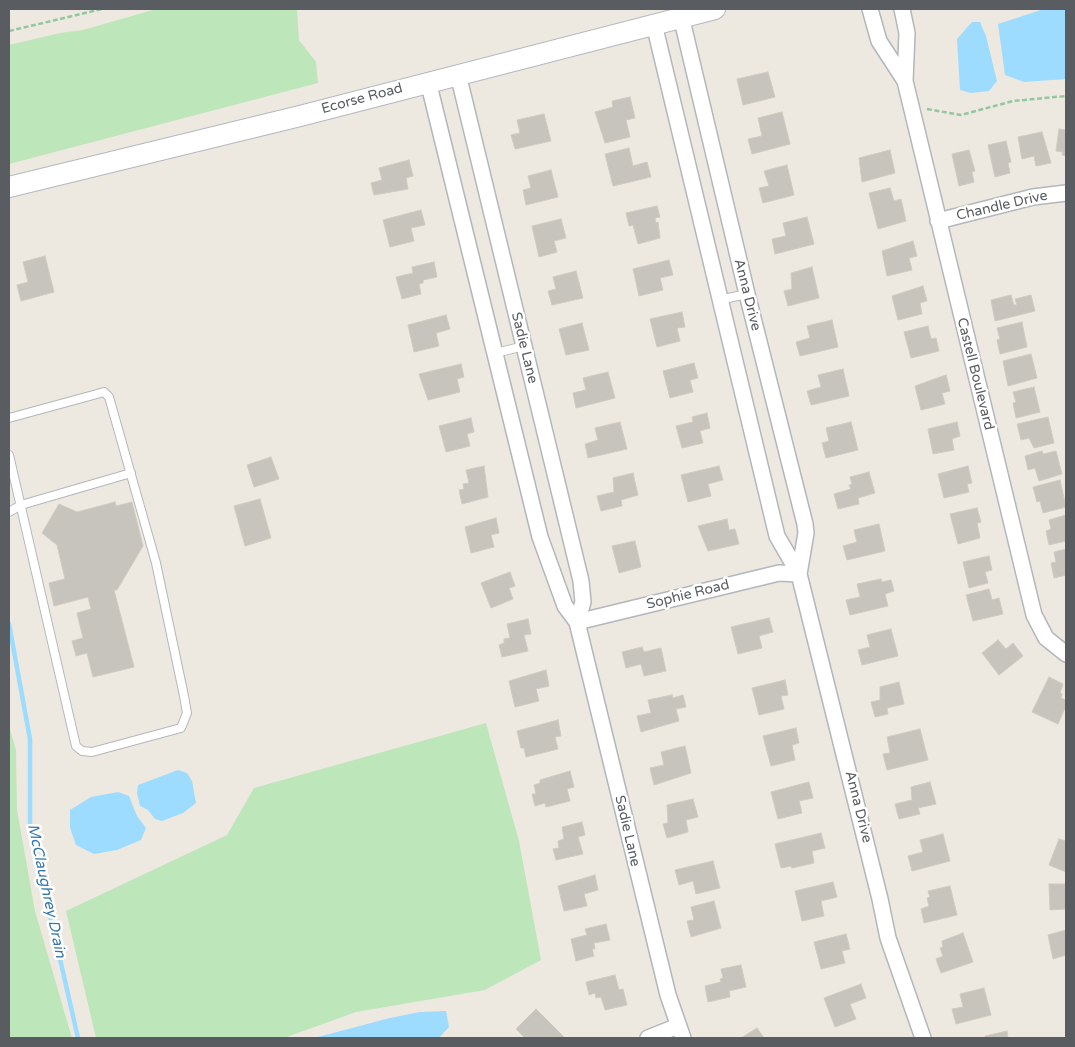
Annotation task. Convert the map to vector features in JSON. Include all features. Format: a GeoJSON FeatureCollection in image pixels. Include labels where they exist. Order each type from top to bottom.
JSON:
{"type":"FeatureCollection","features":[{"type":"Feature","properties":{"kind":"main road","name":"Ecorse Road"},"geometry":{"type":"LineString","coordinates":[[9,187],[300,116],[428,81],[715,9]]}},
{"type":"Feature","properties":{"kind":"street","name":"Castell Boulevard"},"geometry":{"type":"LineString","coordinates":[[870,9],[879,42],[905,81]]}},
{"type":"Feature","properties":{"kind":"street","name":"Castell Boulevard"},"geometry":{"type":"LineString","coordinates":[[902,9],[907,33],[905,81],[1034,615],[1046,638],[1066,654]]}},
{"type":"Feature","properties":{"kind":"street","name":"Anna Drive"},"geometry":{"type":"LineString","coordinates":[[681,16],[747,294],[805,524],[806,533],[799,574]]}},
{"type":"Feature","properties":{"kind":"street","name":"Anna Drive"},"geometry":{"type":"LineString","coordinates":[[654,24],[777,536],[799,574],[888,938],[923,1038]]}},
{"type":"Feature","properties":{"kind":"street","name":"Sadie Lane"},"geometry":{"type":"LineString","coordinates":[[458,74],[580,581],[583,602],[577,622]]}},
{"type":"Feature","properties":{"kind":"street","name":"Sadie Lane"},"geometry":{"type":"LineString","coordinates":[[428,81],[540,537],[565,606],[577,622],[668,995],[681,1032]]}},
{"type":"Feature","properties":{"kind":"street","name":"Chandle Drive"},"geometry":{"type":"LineString","coordinates":[[938,221],[1040,196],[1066,193]]}},
{"type":"Feature","properties":{"kind":"street","name":"Sophie Road"},"geometry":{"type":"LineString","coordinates":[[577,622],[779,573],[799,574]]}},
{"type":"Feature","properties":{"kind":"street"},"geometry":{"type":"LineString","coordinates":[[648,1038],[681,1032]]}},
{"type":"Feature","properties":{"kind":"lane"},"geometry":{"type":"LineString","coordinates":[[719,300],[747,294]]}},
{"type":"Feature","properties":{"kind":"lane"},"geometry":{"type":"LineString","coordinates":[[496,353],[524,346]]}},
{"type":"Feature","properties":{"kind":"lane"},"geometry":{"type":"LineString","coordinates":[[9,418],[104,392],[109,397],[156,563],[187,713],[181,728],[92,752],[82,751],[76,746],[9,455]]}},
{"type":"Feature","properties":{"kind":"lane"},"geometry":{"type":"LineString","coordinates":[[9,512],[21,505],[131,473]]}},
{"type":"Feature","properties":{"kind":"path"},"geometry":{"type":"LineString","coordinates":[[9,31],[102,9]]}},
{"type":"Feature","properties":{"kind":"path"},"geometry":{"type":"LineString","coordinates":[[927,109],[961,115],[1014,101],[1066,96]]}},
{"type":"Feature","properties":{"kind":"green space"},"geometry":{"type":"Polygon","coordinates":[[[156,9],[297,9],[299,40],[316,62],[318,83],[9,164],[9,45],[60,33],[83,30],[156,9]]]}},
{"type":"Feature","properties":{"kind":"green space"},"geometry":{"type":"Polygon","coordinates":[[[486,723],[519,841],[541,960],[485,990],[356,1012],[284,1038],[96,1038],[66,911],[227,835],[254,788],[486,723]]]}},
{"type":"Feature","properties":{"kind":"green space"},"geometry":{"type":"Polygon","coordinates":[[[9,726],[16,750],[17,810],[35,911],[72,1038],[9,1038],[9,726]]]}},
{"type":"Feature","properties":{"kind":"water"},"geometry":{"type":"Polygon","coordinates":[[[1044,9],[1066,9],[1066,79],[1024,82],[1005,75],[998,24],[1044,9]]]}},
{"type":"Feature","properties":{"kind":"water"},"geometry":{"type":"Polygon","coordinates":[[[972,22],[980,22],[986,36],[997,81],[989,91],[971,93],[960,90],[957,39],[972,22]]]}},
{"type":"Feature","properties":{"kind":"water"},"geometry":{"type":"Polygon","coordinates":[[[178,770],[187,773],[192,781],[196,803],[183,813],[162,821],[155,819],[148,810],[140,806],[137,793],[138,785],[178,770]]]}},
{"type":"Feature","properties":{"kind":"water"},"geometry":{"type":"Polygon","coordinates":[[[118,792],[129,796],[137,816],[146,828],[141,840],[117,850],[94,854],[76,845],[70,828],[70,810],[91,797],[118,792]]]}},
{"type":"Feature","properties":{"kind":"water"},"geometry":{"type":"Polygon","coordinates":[[[446,1011],[449,1027],[439,1038],[314,1038],[390,1018],[420,1012],[446,1011]]]}},
{"type":"Feature","properties":{"kind":"building"},"geometry":{"type":"Polygon","coordinates":[[[768,72],[775,97],[743,105],[737,79],[768,72]]]}},
{"type":"Feature","properties":{"kind":"building"},"geometry":{"type":"Polygon","coordinates":[[[630,97],[635,118],[626,120],[630,137],[605,143],[595,112],[613,107],[612,101],[630,97]]]}},
{"type":"Feature","properties":{"kind":"building"},"geometry":{"type":"Polygon","coordinates":[[[782,112],[790,144],[752,154],[748,139],[762,136],[758,118],[782,112]]]}},
{"type":"Feature","properties":{"kind":"building"},"geometry":{"type":"Polygon","coordinates":[[[544,114],[551,141],[515,149],[511,135],[520,133],[517,120],[544,114]]]}},
{"type":"Feature","properties":{"kind":"building"},"geometry":{"type":"Polygon","coordinates":[[[1059,129],[1066,130],[1066,156],[1062,155],[1063,152],[1056,151],[1059,129]]]}},
{"type":"Feature","properties":{"kind":"building"},"geometry":{"type":"Polygon","coordinates":[[[1042,132],[1051,163],[1036,166],[1034,156],[1022,159],[1018,137],[1042,132]]]}},
{"type":"Feature","properties":{"kind":"building"},"geometry":{"type":"Polygon","coordinates":[[[1006,141],[1011,162],[1008,163],[1010,173],[995,177],[988,145],[1006,141]]]}},
{"type":"Feature","properties":{"kind":"building"},"geometry":{"type":"Polygon","coordinates":[[[629,148],[633,166],[647,162],[651,177],[613,186],[605,154],[629,148]]]}},
{"type":"Feature","properties":{"kind":"building"},"geometry":{"type":"Polygon","coordinates":[[[890,150],[895,173],[862,182],[859,158],[890,150]]]}},
{"type":"Feature","properties":{"kind":"building"},"geometry":{"type":"Polygon","coordinates":[[[969,150],[975,171],[972,172],[974,182],[959,186],[952,154],[969,150]]]}},
{"type":"Feature","properties":{"kind":"building"},"geometry":{"type":"Polygon","coordinates":[[[409,160],[413,176],[406,178],[408,189],[374,195],[371,183],[382,180],[379,168],[409,160]]]}},
{"type":"Feature","properties":{"kind":"building"},"geometry":{"type":"Polygon","coordinates":[[[787,165],[794,195],[763,203],[759,188],[769,186],[764,171],[787,165]]]}},
{"type":"Feature","properties":{"kind":"building"},"geometry":{"type":"Polygon","coordinates":[[[551,170],[558,197],[526,205],[523,190],[531,188],[528,176],[551,170]]]}},
{"type":"Feature","properties":{"kind":"building"},"geometry":{"type":"Polygon","coordinates":[[[890,188],[894,201],[901,199],[906,221],[878,229],[869,193],[890,188]]]}},
{"type":"Feature","properties":{"kind":"building"},"geometry":{"type":"Polygon","coordinates":[[[657,206],[660,217],[655,218],[656,223],[658,222],[660,238],[638,244],[633,225],[629,226],[626,213],[657,206]]]}},
{"type":"Feature","properties":{"kind":"building"},"geometry":{"type":"Polygon","coordinates":[[[421,210],[425,225],[411,228],[414,241],[390,247],[383,220],[421,210]]]}},
{"type":"Feature","properties":{"kind":"building"},"geometry":{"type":"Polygon","coordinates":[[[807,217],[814,244],[775,254],[772,239],[786,236],[783,223],[807,217]]]}},
{"type":"Feature","properties":{"kind":"building"},"geometry":{"type":"Polygon","coordinates":[[[561,219],[566,238],[554,241],[557,252],[539,257],[532,226],[561,219]]]}},
{"type":"Feature","properties":{"kind":"building"},"geometry":{"type":"Polygon","coordinates":[[[913,241],[917,256],[909,258],[912,270],[887,276],[882,251],[913,241]]]}},
{"type":"Feature","properties":{"kind":"building"},"geometry":{"type":"Polygon","coordinates":[[[45,256],[54,292],[21,301],[17,285],[28,282],[23,262],[45,256]]]}},
{"type":"Feature","properties":{"kind":"building"},"geometry":{"type":"Polygon","coordinates":[[[669,260],[673,275],[660,278],[663,290],[639,296],[633,269],[669,260]]]}},
{"type":"Feature","properties":{"kind":"building"},"geometry":{"type":"Polygon","coordinates":[[[434,262],[437,277],[423,280],[423,283],[419,284],[421,294],[402,299],[396,277],[413,273],[412,267],[434,262]]]}},
{"type":"Feature","properties":{"kind":"building"},"geometry":{"type":"Polygon","coordinates":[[[812,267],[819,298],[788,306],[784,291],[792,289],[791,273],[812,267]]]}},
{"type":"Feature","properties":{"kind":"building"},"geometry":{"type":"Polygon","coordinates":[[[576,271],[583,298],[552,305],[548,291],[556,289],[553,277],[576,271]]]}},
{"type":"Feature","properties":{"kind":"building"},"geometry":{"type":"Polygon","coordinates":[[[923,286],[927,301],[920,303],[922,314],[898,320],[892,296],[923,286]]]}},
{"type":"Feature","properties":{"kind":"building"},"geometry":{"type":"Polygon","coordinates":[[[1011,295],[1014,305],[1017,305],[1015,299],[1031,295],[1035,311],[995,321],[991,300],[1011,295]]]}},
{"type":"Feature","properties":{"kind":"building"},"geometry":{"type":"Polygon","coordinates":[[[682,312],[685,327],[677,328],[680,341],[657,347],[650,319],[682,312]]]}},
{"type":"Feature","properties":{"kind":"building"},"geometry":{"type":"Polygon","coordinates":[[[446,315],[450,329],[436,333],[439,346],[414,352],[408,325],[446,315]]]}},
{"type":"Feature","properties":{"kind":"building"},"geometry":{"type":"Polygon","coordinates":[[[832,320],[838,347],[800,356],[796,342],[810,338],[807,326],[832,320]]]}},
{"type":"Feature","properties":{"kind":"building"},"geometry":{"type":"Polygon","coordinates":[[[1022,322],[1027,347],[1000,354],[997,340],[1000,339],[997,328],[1022,322]]]}},
{"type":"Feature","properties":{"kind":"building"},"geometry":{"type":"Polygon","coordinates":[[[582,323],[589,350],[566,355],[559,329],[582,323]]]}},
{"type":"Feature","properties":{"kind":"building"},"geometry":{"type":"Polygon","coordinates":[[[928,326],[931,339],[936,338],[939,351],[911,358],[904,332],[928,326]]]}},
{"type":"Feature","properties":{"kind":"building"},"geometry":{"type":"Polygon","coordinates":[[[1031,354],[1037,378],[1008,386],[1003,361],[1031,354]]]}},
{"type":"Feature","properties":{"kind":"building"},"geometry":{"type":"Polygon","coordinates":[[[694,363],[698,378],[690,380],[693,392],[670,398],[663,371],[694,363]]]}},
{"type":"Feature","properties":{"kind":"building"},"geometry":{"type":"Polygon","coordinates":[[[461,364],[464,377],[457,379],[460,392],[428,400],[419,374],[461,364]]]}},
{"type":"Feature","properties":{"kind":"building"},"geometry":{"type":"Polygon","coordinates":[[[843,369],[849,396],[811,405],[807,391],[821,387],[818,375],[843,369]]]}},
{"type":"Feature","properties":{"kind":"building"},"geometry":{"type":"Polygon","coordinates":[[[608,372],[615,398],[576,408],[573,393],[586,390],[583,378],[608,372]]]}},
{"type":"Feature","properties":{"kind":"building"},"geometry":{"type":"Polygon","coordinates":[[[946,375],[950,391],[942,393],[945,404],[921,410],[915,386],[946,375]]]}},
{"type":"Feature","properties":{"kind":"building"},"geometry":{"type":"Polygon","coordinates":[[[1034,387],[1040,412],[1016,418],[1013,403],[1016,402],[1013,392],[1034,387]]]}},
{"type":"Feature","properties":{"kind":"building"},"geometry":{"type":"Polygon","coordinates":[[[707,413],[710,428],[700,431],[703,443],[682,448],[676,426],[693,422],[692,417],[707,413]]]}},
{"type":"Feature","properties":{"kind":"building"},"geometry":{"type":"Polygon","coordinates":[[[1048,417],[1054,443],[1034,448],[1029,438],[1021,440],[1017,424],[1048,417]]]}},
{"type":"Feature","properties":{"kind":"building"},"geometry":{"type":"Polygon","coordinates":[[[471,418],[474,432],[467,434],[470,446],[446,452],[439,426],[471,418]]]}},
{"type":"Feature","properties":{"kind":"building"},"geometry":{"type":"Polygon","coordinates":[[[620,422],[627,449],[588,458],[585,444],[598,440],[595,428],[620,422]]]}},
{"type":"Feature","properties":{"kind":"building"},"geometry":{"type":"Polygon","coordinates":[[[851,422],[858,450],[826,458],[822,443],[829,441],[826,428],[851,422]]]}},
{"type":"Feature","properties":{"kind":"building"},"geometry":{"type":"Polygon","coordinates":[[[957,422],[960,436],[952,439],[954,450],[933,454],[928,429],[957,422]]]}},
{"type":"Feature","properties":{"kind":"building"},"geometry":{"type":"Polygon","coordinates":[[[1042,451],[1043,454],[1056,451],[1062,474],[1039,481],[1035,468],[1028,470],[1025,456],[1042,451]]]}},
{"type":"Feature","properties":{"kind":"building"},"geometry":{"type":"Polygon","coordinates":[[[271,457],[279,479],[254,487],[247,465],[271,457]]]}},
{"type":"Feature","properties":{"kind":"building"},"geometry":{"type":"Polygon","coordinates":[[[484,466],[488,497],[462,504],[459,490],[464,489],[463,484],[469,483],[466,470],[484,466]]]}},
{"type":"Feature","properties":{"kind":"building"},"geometry":{"type":"Polygon","coordinates":[[[719,466],[723,480],[708,484],[711,496],[688,502],[681,475],[719,466]]]}},
{"type":"Feature","properties":{"kind":"building"},"geometry":{"type":"Polygon","coordinates":[[[968,466],[972,483],[967,484],[969,492],[944,498],[938,474],[968,466]]]}},
{"type":"Feature","properties":{"kind":"building"},"geometry":{"type":"Polygon","coordinates":[[[869,472],[875,493],[858,498],[859,504],[838,509],[834,494],[851,489],[849,485],[852,484],[850,477],[869,472]]]}},
{"type":"Feature","properties":{"kind":"building"},"geometry":{"type":"Polygon","coordinates":[[[633,473],[638,495],[621,500],[622,506],[601,511],[597,496],[614,492],[613,478],[633,473]]]}},
{"type":"Feature","properties":{"kind":"building"},"geometry":{"type":"Polygon","coordinates":[[[1060,480],[1066,507],[1043,513],[1040,501],[1037,502],[1033,487],[1060,480]]]}},
{"type":"Feature","properties":{"kind":"building"},"geometry":{"type":"Polygon","coordinates":[[[260,499],[271,538],[245,546],[234,506],[260,499]]]}},
{"type":"Feature","properties":{"kind":"building"},"geometry":{"type":"Polygon","coordinates":[[[115,502],[116,506],[132,502],[143,546],[117,590],[114,590],[134,667],[93,677],[87,653],[76,656],[72,641],[83,638],[77,613],[91,609],[88,597],[54,606],[49,583],[65,579],[57,545],[42,533],[59,504],[77,512],[115,502]]]}},
{"type":"Feature","properties":{"kind":"building"},"geometry":{"type":"Polygon","coordinates":[[[977,508],[981,522],[977,523],[980,538],[958,544],[950,514],[977,508]]]}},
{"type":"Feature","properties":{"kind":"building"},"geometry":{"type":"Polygon","coordinates":[[[1066,515],[1066,541],[1049,545],[1046,531],[1051,529],[1049,520],[1066,515]]]}},
{"type":"Feature","properties":{"kind":"building"},"geometry":{"type":"Polygon","coordinates":[[[496,518],[499,533],[491,535],[494,547],[471,553],[465,527],[496,518]]]}},
{"type":"Feature","properties":{"kind":"building"},"geometry":{"type":"Polygon","coordinates":[[[727,519],[729,530],[735,529],[739,544],[708,551],[698,526],[727,519]]]}},
{"type":"Feature","properties":{"kind":"building"},"geometry":{"type":"Polygon","coordinates":[[[879,524],[885,551],[847,560],[843,546],[857,542],[854,530],[879,524]]]}},
{"type":"Feature","properties":{"kind":"building"},"geometry":{"type":"Polygon","coordinates":[[[635,541],[641,567],[619,573],[612,546],[635,541]]]}},
{"type":"Feature","properties":{"kind":"building"},"geometry":{"type":"Polygon","coordinates":[[[1066,549],[1066,575],[1054,578],[1051,563],[1056,562],[1054,552],[1066,549]]]}},
{"type":"Feature","properties":{"kind":"building"},"geometry":{"type":"Polygon","coordinates":[[[989,556],[992,570],[985,572],[988,583],[969,588],[963,562],[989,556]]]}},
{"type":"Feature","properties":{"kind":"building"},"geometry":{"type":"Polygon","coordinates":[[[510,572],[515,586],[509,588],[513,599],[491,608],[481,583],[510,572]]]}},
{"type":"Feature","properties":{"kind":"building"},"geometry":{"type":"Polygon","coordinates":[[[881,579],[882,582],[891,580],[894,591],[885,594],[888,606],[850,615],[846,600],[860,597],[857,584],[881,579]]]}},
{"type":"Feature","properties":{"kind":"building"},"geometry":{"type":"Polygon","coordinates":[[[989,589],[992,600],[999,598],[1003,614],[973,621],[966,595],[989,589]]]}},
{"type":"Feature","properties":{"kind":"building"},"geometry":{"type":"Polygon","coordinates":[[[769,618],[773,632],[759,636],[762,648],[738,654],[731,627],[769,618]]]}},
{"type":"Feature","properties":{"kind":"building"},"geometry":{"type":"Polygon","coordinates":[[[528,619],[531,634],[524,635],[528,651],[502,657],[499,645],[504,643],[504,639],[510,638],[507,624],[528,619]]]}},
{"type":"Feature","properties":{"kind":"building"},"geometry":{"type":"Polygon","coordinates":[[[891,629],[898,656],[862,665],[858,650],[870,647],[867,635],[891,629]]]}},
{"type":"Feature","properties":{"kind":"building"},"geometry":{"type":"Polygon","coordinates":[[[998,640],[1006,649],[1013,643],[1023,656],[999,675],[982,653],[998,640]]]}},
{"type":"Feature","properties":{"kind":"building"},"geometry":{"type":"Polygon","coordinates":[[[642,647],[644,652],[661,648],[666,671],[644,676],[641,664],[626,668],[622,652],[642,647]]]}},
{"type":"Feature","properties":{"kind":"building"},"geometry":{"type":"Polygon","coordinates":[[[546,670],[549,686],[536,689],[539,701],[515,707],[509,681],[546,670]]]}},
{"type":"Feature","properties":{"kind":"building"},"geometry":{"type":"Polygon","coordinates":[[[1049,677],[1063,684],[1060,693],[1062,694],[1061,698],[1066,700],[1066,706],[1058,724],[1032,712],[1049,677]]]}},
{"type":"Feature","properties":{"kind":"building"},"geometry":{"type":"Polygon","coordinates":[[[785,680],[788,695],[781,696],[784,709],[759,715],[752,688],[785,680]]]}},
{"type":"Feature","properties":{"kind":"building"},"geometry":{"type":"Polygon","coordinates":[[[899,682],[904,704],[887,708],[888,714],[875,717],[871,702],[880,700],[880,687],[899,682]]]}},
{"type":"Feature","properties":{"kind":"building"},"geometry":{"type":"Polygon","coordinates":[[[672,695],[673,698],[683,695],[686,707],[676,709],[679,721],[641,732],[637,716],[651,713],[648,700],[672,695]]]}},
{"type":"Feature","properties":{"kind":"building"},"geometry":{"type":"Polygon","coordinates":[[[558,720],[561,736],[555,737],[558,749],[526,757],[524,748],[521,748],[517,731],[558,720]]]}},
{"type":"Feature","properties":{"kind":"building"},"geometry":{"type":"Polygon","coordinates":[[[796,728],[799,743],[792,745],[795,760],[771,766],[763,736],[796,728]]]}},
{"type":"Feature","properties":{"kind":"building"},"geometry":{"type":"Polygon","coordinates":[[[920,729],[928,760],[887,770],[883,754],[890,753],[887,737],[920,729]]]}},
{"type":"Feature","properties":{"kind":"building"},"geometry":{"type":"Polygon","coordinates":[[[685,746],[691,773],[654,785],[650,768],[664,765],[661,752],[685,746]]]}},
{"type":"Feature","properties":{"kind":"building"},"geometry":{"type":"Polygon","coordinates":[[[570,771],[574,787],[567,789],[570,801],[546,807],[545,803],[535,806],[532,794],[536,794],[534,785],[540,783],[540,780],[570,771]]]}},
{"type":"Feature","properties":{"kind":"building"},"geometry":{"type":"Polygon","coordinates":[[[809,782],[813,798],[799,801],[802,813],[778,819],[771,792],[809,782]]]}},
{"type":"Feature","properties":{"kind":"building"},"geometry":{"type":"Polygon","coordinates":[[[930,782],[936,804],[918,808],[920,814],[899,819],[895,804],[912,800],[911,787],[930,782]]]}},
{"type":"Feature","properties":{"kind":"building"},"geometry":{"type":"Polygon","coordinates":[[[693,799],[698,817],[686,820],[688,832],[667,838],[663,824],[668,823],[667,805],[693,799]]]}},
{"type":"Feature","properties":{"kind":"building"},"geometry":{"type":"Polygon","coordinates":[[[582,822],[585,835],[578,837],[583,854],[556,860],[553,849],[559,848],[558,841],[564,839],[562,827],[582,822]]]}},
{"type":"Feature","properties":{"kind":"building"},"geometry":{"type":"Polygon","coordinates":[[[821,833],[825,848],[812,851],[814,863],[792,868],[791,866],[781,868],[775,844],[821,833]]]}},
{"type":"Feature","properties":{"kind":"building"},"geometry":{"type":"Polygon","coordinates":[[[943,834],[950,861],[912,871],[908,856],[923,852],[920,840],[943,834]]]}},
{"type":"Feature","properties":{"kind":"building"},"geometry":{"type":"Polygon","coordinates":[[[1059,839],[1066,841],[1066,872],[1049,865],[1059,839]]]}},
{"type":"Feature","properties":{"kind":"building"},"geometry":{"type":"Polygon","coordinates":[[[713,861],[720,888],[696,894],[693,881],[679,885],[675,870],[713,861]]]}},
{"type":"Feature","properties":{"kind":"building"},"geometry":{"type":"Polygon","coordinates":[[[595,875],[598,890],[584,894],[587,906],[564,911],[558,886],[595,875]]]}},
{"type":"Feature","properties":{"kind":"building"},"geometry":{"type":"Polygon","coordinates":[[[833,882],[837,897],[821,901],[824,916],[802,921],[795,891],[833,882]]]}},
{"type":"Feature","properties":{"kind":"building"},"geometry":{"type":"Polygon","coordinates":[[[1049,884],[1066,884],[1066,909],[1050,910],[1049,884]]]}},
{"type":"Feature","properties":{"kind":"building"},"geometry":{"type":"Polygon","coordinates":[[[950,886],[957,915],[924,923],[921,909],[929,906],[927,898],[930,897],[928,891],[950,886]]]}},
{"type":"Feature","properties":{"kind":"building"},"geometry":{"type":"Polygon","coordinates":[[[714,901],[721,928],[691,937],[687,921],[694,920],[691,907],[714,901]]]}},
{"type":"Feature","properties":{"kind":"building"},"geometry":{"type":"Polygon","coordinates":[[[606,924],[610,940],[594,943],[595,949],[592,949],[594,956],[576,961],[571,939],[587,935],[585,929],[606,924]]]}},
{"type":"Feature","properties":{"kind":"building"},"geometry":{"type":"Polygon","coordinates":[[[1066,930],[1066,955],[1053,959],[1048,935],[1066,930]]]}},
{"type":"Feature","properties":{"kind":"building"},"geometry":{"type":"Polygon","coordinates":[[[963,933],[973,962],[941,973],[936,959],[943,956],[940,948],[943,947],[942,941],[963,933]]]}},
{"type":"Feature","properties":{"kind":"building"},"geometry":{"type":"Polygon","coordinates":[[[846,934],[850,949],[842,951],[845,963],[821,969],[814,942],[846,934]]]}},
{"type":"Feature","properties":{"kind":"building"},"geometry":{"type":"Polygon","coordinates":[[[741,965],[746,987],[729,991],[730,997],[708,1002],[705,986],[721,982],[720,979],[723,978],[721,969],[741,965]]]}},
{"type":"Feature","properties":{"kind":"building"},"geometry":{"type":"Polygon","coordinates":[[[615,975],[619,990],[623,989],[627,1005],[605,1010],[601,997],[596,998],[595,993],[589,995],[586,982],[615,975]]]}},
{"type":"Feature","properties":{"kind":"building"},"geometry":{"type":"Polygon","coordinates":[[[861,984],[866,998],[850,1004],[856,1019],[835,1027],[824,998],[861,984]]]}},
{"type":"Feature","properties":{"kind":"building"},"geometry":{"type":"Polygon","coordinates":[[[984,988],[991,1015],[956,1024],[952,1009],[963,1007],[960,994],[984,988]]]}},
{"type":"Feature","properties":{"kind":"building"},"geometry":{"type":"Polygon","coordinates":[[[536,1009],[563,1038],[525,1038],[516,1029],[536,1009]]]}},
{"type":"Feature","properties":{"kind":"building"},"geometry":{"type":"Polygon","coordinates":[[[757,1028],[764,1038],[741,1038],[757,1028]]]}},
{"type":"Feature","properties":{"kind":"building"},"geometry":{"type":"Polygon","coordinates":[[[1007,1031],[1008,1038],[985,1038],[985,1036],[1007,1031]]]}},
{"type":"Feature","properties":{"kind":"waterway","name":"McClaughrey Drain"},"geometry":{"type":"LineString","coordinates":[[9,624],[30,739],[30,827],[78,1038]]}}]}
